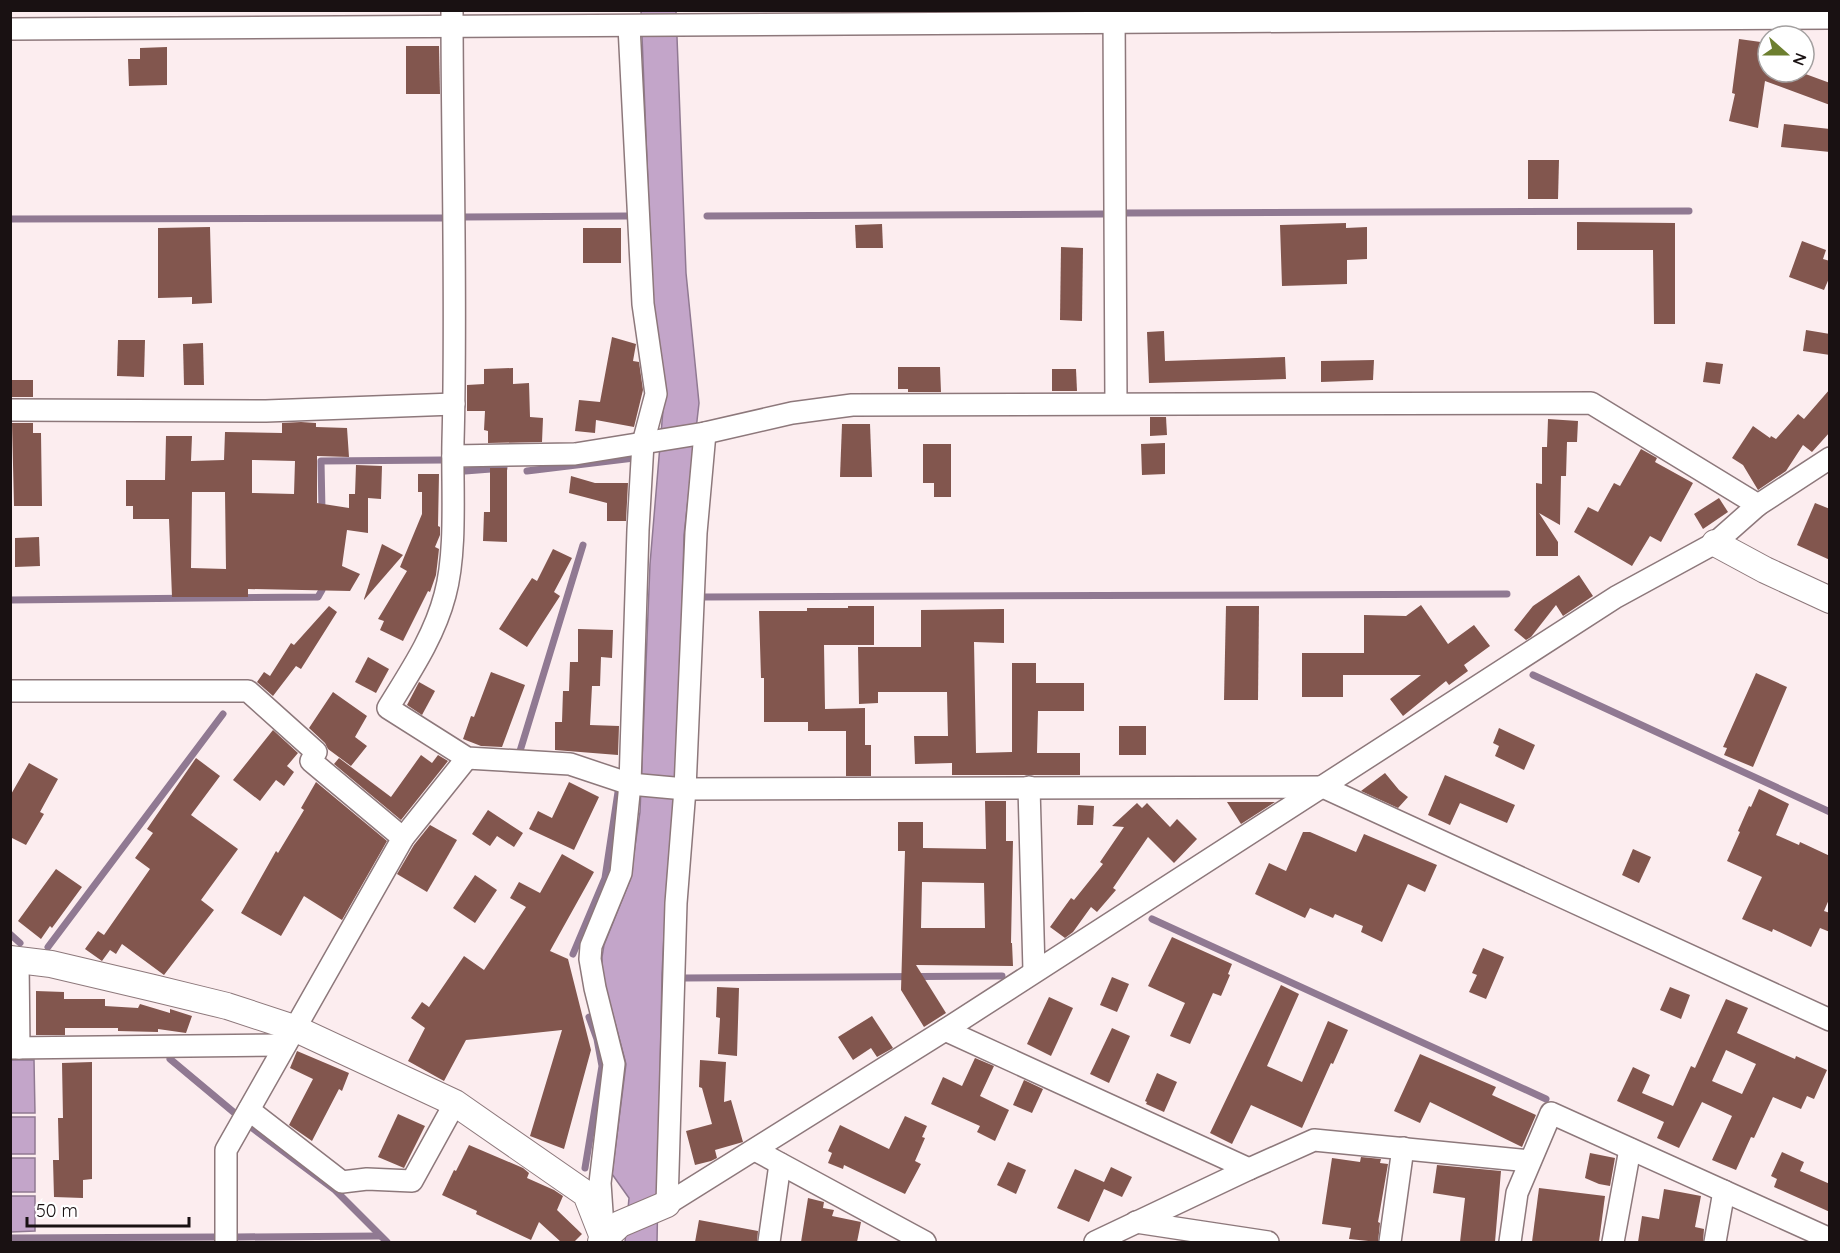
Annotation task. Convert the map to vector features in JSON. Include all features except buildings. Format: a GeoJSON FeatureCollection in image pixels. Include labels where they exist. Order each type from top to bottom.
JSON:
{"type":"FeatureCollection","features":[{"type":"Feature","properties":{"kind":"street"},"geometry":{"type":"LineString","coordinates":[[10,29],[452,19],[633,26],[1114,17],[1825,16]]}},
{"type":"Feature","properties":{"kind":"street"},"geometry":{"type":"LineString","coordinates":[[1114,17],[1116,403]]}},
{"type":"Feature","properties":{"kind":"street"},"geometry":{"type":"LineString","coordinates":[[452,19],[454,404],[451,556],[446,594],[436,625],[388,708],[467,758],[570,764],[630,784],[686,789],[1323,787],[1830,1020]]}},
{"type":"Feature","properties":{"kind":"street"},"geometry":{"type":"LineString","coordinates":[[608,1235],[600,1183],[615,1064],[595,988],[590,959],[591,946],[621,873],[630,784],[638,530],[647,443],[656,394],[644,304],[633,26]]}},
{"type":"Feature","properties":{"kind":"street"},"geometry":{"type":"LineString","coordinates":[[453,456],[575,454],[703,433],[792,413],[852,405],[1590,403],[1758,505]]}},
{"type":"Feature","properties":{"kind":"street"},"geometry":{"type":"LineString","coordinates":[[10,410],[266,411],[454,404]]}},
{"type":"Feature","properties":{"kind":"street"},"geometry":{"type":"LineString","coordinates":[[665,1205],[676,903],[686,789],[696,533],[703,433]]}},
{"type":"Feature","properties":{"kind":"street"},"geometry":{"type":"LineString","coordinates":[[608,1235],[665,1205],[945,1030],[1616,597],[1715,543],[1758,505],[1830,458]]}},
{"type":"Feature","properties":{"kind":"street"},"geometry":{"type":"LineString","coordinates":[[1715,543],[1765,570],[1830,600]]}},
{"type":"Feature","properties":{"kind":"street"},"geometry":{"type":"LineString","coordinates":[[10,691],[248,691],[315,752],[311,761],[403,838]]}},
{"type":"Feature","properties":{"kind":"street"},"geometry":{"type":"LineString","coordinates":[[226,1242],[226,1150],[403,838],[467,758]]}},
{"type":"Feature","properties":{"kind":"street"},"geometry":{"type":"LineString","coordinates":[[1029,787],[1034,971]]}},
{"type":"Feature","properties":{"kind":"street"},"geometry":{"type":"LineString","coordinates":[[290,1036],[15,1048],[14,960],[51,964],[227,1006],[290,1036],[368,1064],[455,1103],[586,1194],[608,1235]]}},
{"type":"Feature","properties":{"kind":"street"},"geometry":{"type":"LineString","coordinates":[[945,1030],[1249,1169]]}},
{"type":"Feature","properties":{"kind":"street"},"geometry":{"type":"LineString","coordinates":[[249,1110],[342,1182],[367,1179],[412,1182],[455,1103]]}},
{"type":"Feature","properties":{"kind":"street"},"geometry":{"type":"LineString","coordinates":[[1510,1242],[1517,1193],[1551,1113],[1830,1239]]}},
{"type":"Feature","properties":{"kind":"street"},"geometry":{"type":"LineString","coordinates":[[1095,1242],[1135,1232],[1249,1169],[1314,1140],[1530,1161]]}},
{"type":"Feature","properties":{"kind":"street"},"geometry":{"type":"LineString","coordinates":[[1390,1242],[1403,1148]]}},
{"type":"Feature","properties":{"kind":"street"},"geometry":{"type":"LineString","coordinates":[[1613,1242],[1630,1149]]}},
{"type":"Feature","properties":{"kind":"street"},"geometry":{"type":"LineString","coordinates":[[755,1150],[896,1235],[925,1242]]}},
{"type":"Feature","properties":{"kind":"street"},"geometry":{"type":"LineString","coordinates":[[769,1242],[780,1164]]}},
{"type":"Feature","properties":{"kind":"street"},"geometry":{"type":"LineString","coordinates":[[1715,1242],[1724,1191]]}},
{"type":"Feature","properties":{"kind":"street"},"geometry":{"type":"LineString","coordinates":[[1135,1232],[1268,1242]]}},
{"type":"Feature","properties":{"kind":"shaded area"},"geometry":{"type":"Polygon","coordinates":[[[641,11],[676,11],[686,273],[699,403],[684,535],[678,768],[667,879],[662,974],[657,1242],[625,1242],[629,1198],[612,1174],[626,1064],[602,974],[602,957],[604,945],[630,880],[640,812],[650,564],[664,398],[653,312],[641,11]]]}},
{"type":"Feature","properties":{"kind":"shaded area"},"geometry":{"type":"Polygon","coordinates":[[[10,1060],[34,1060],[35,1113],[11,1113],[10,1060]]]}},
{"type":"Feature","properties":{"kind":"shaded area"},"geometry":{"type":"Polygon","coordinates":[[[11,1117],[35,1117],[35,1154],[11,1154],[11,1117]]]}},
{"type":"Feature","properties":{"kind":"shaded area"},"geometry":{"type":"Polygon","coordinates":[[[10,1158],[35,1158],[35,1192],[11,1192],[10,1158]]]}},
{"type":"Feature","properties":{"kind":"shaded area"},"geometry":{"type":"Polygon","coordinates":[[[11,1196],[35,1196],[35,1231],[11,1232],[11,1196]]]}},
{"type":"Feature","properties":{"kind":"waterway"},"geometry":{"type":"LineString","coordinates":[[1127,213],[1689,211]]}},
{"type":"Feature","properties":{"kind":"waterway"},"geometry":{"type":"LineString","coordinates":[[707,216],[1103,214]]}},
{"type":"Feature","properties":{"kind":"waterway"},"geometry":{"type":"LineString","coordinates":[[462,217],[627,216]]}},
{"type":"Feature","properties":{"kind":"waterway"},"geometry":{"type":"LineString","coordinates":[[10,219],[443,218]]}},
{"type":"Feature","properties":{"kind":"waterway"},"geometry":{"type":"LineString","coordinates":[[527,471],[634,458]]}},
{"type":"Feature","properties":{"kind":"waterway"},"geometry":{"type":"LineString","coordinates":[[322,511],[321,461],[443,460]]}},
{"type":"Feature","properties":{"kind":"waterway"},"geometry":{"type":"LineString","coordinates":[[465,471],[504,468]]}},
{"type":"Feature","properties":{"kind":"waterway"},"geometry":{"type":"LineString","coordinates":[[520,751],[583,545]]}},
{"type":"Feature","properties":{"kind":"waterway"},"geometry":{"type":"LineString","coordinates":[[10,600],[318,597],[322,590],[322,582]]}},
{"type":"Feature","properties":{"kind":"waterway"},"geometry":{"type":"LineString","coordinates":[[704,597],[1507,594]]}},
{"type":"Feature","properties":{"kind":"waterway"},"geometry":{"type":"LineString","coordinates":[[1533,675],[1830,812]]}},
{"type":"Feature","properties":{"kind":"waterway"},"geometry":{"type":"LineString","coordinates":[[48,947],[223,714]]}},
{"type":"Feature","properties":{"kind":"waterway"},"geometry":{"type":"LineString","coordinates":[[573,954],[605,878],[618,792]]}},
{"type":"Feature","properties":{"kind":"waterway"},"geometry":{"type":"LineString","coordinates":[[1152,919],[1546,1099]]}},
{"type":"Feature","properties":{"kind":"waterway"},"geometry":{"type":"LineString","coordinates":[[10,934],[20,943]]}},
{"type":"Feature","properties":{"kind":"waterway"},"geometry":{"type":"LineString","coordinates":[[684,978],[1002,976]]}},
{"type":"Feature","properties":{"kind":"waterway"},"geometry":{"type":"LineString","coordinates":[[585,1168],[602,1066],[597,1039],[589,1017]]}},
{"type":"Feature","properties":{"kind":"waterway"},"geometry":{"type":"LineString","coordinates":[[170,1059],[237,1115]]}},
{"type":"Feature","properties":{"kind":"waterway"},"geometry":{"type":"LineString","coordinates":[[251,1127],[335,1190],[387,1242]]}},
{"type":"Feature","properties":{"kind":"waterway"},"geometry":{"type":"LineString","coordinates":[[237,1237],[380,1236]]}},
{"type":"Feature","properties":{"kind":"waterway"},"geometry":{"type":"LineString","coordinates":[[10,1238],[215,1237]]}}]}
